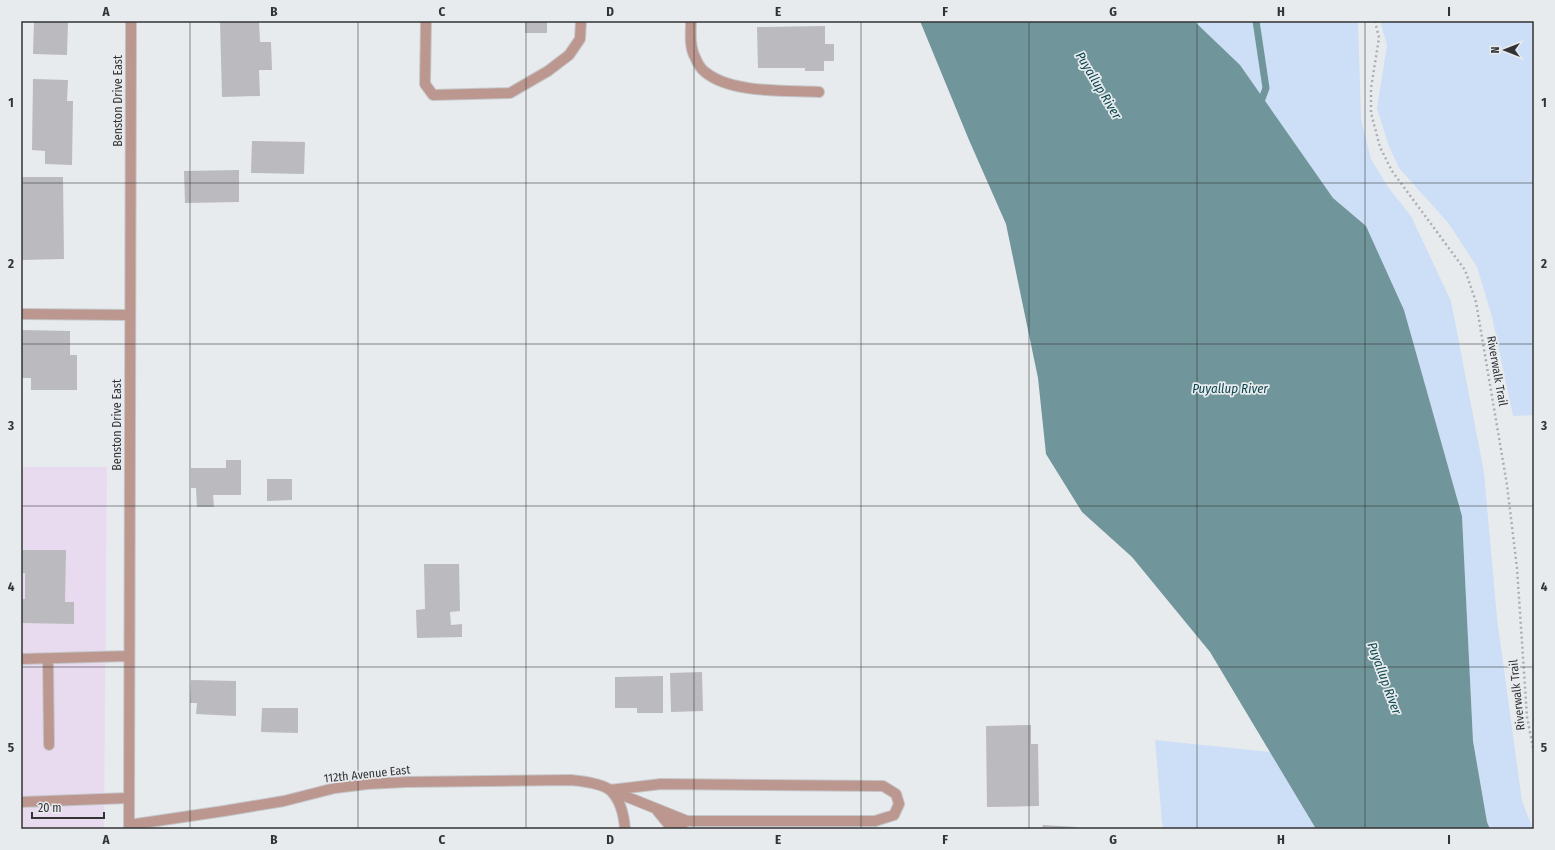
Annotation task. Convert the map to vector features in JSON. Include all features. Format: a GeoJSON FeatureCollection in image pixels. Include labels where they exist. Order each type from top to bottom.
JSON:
{"type":"FeatureCollection","features":[{"type":"Feature","properties":{"kind":"street","name":"Benston Drive East"},"geometry":{"type":"LineString","coordinates":[[129,827],[131,21]]}},
{"type":"Feature","properties":{"kind":"street"},"geometry":{"type":"LineString","coordinates":[[426,21],[425,84],[433,94],[510,93],[548,71],[569,55],[580,39],[580,21]]}},
{"type":"Feature","properties":{"kind":"street"},"geometry":{"type":"LineString","coordinates":[[691,21],[691,42],[694,56],[704,72],[716,79],[733,85],[756,88],[819,92]]}},
{"type":"Feature","properties":{"kind":"street"},"geometry":{"type":"LineString","coordinates":[[21,314],[130,315]]}},
{"type":"Feature","properties":{"kind":"street"},"geometry":{"type":"LineString","coordinates":[[21,659],[129,656]]}},
{"type":"Feature","properties":{"kind":"street"},"geometry":{"type":"LineString","coordinates":[[48,659],[50,745]]}},
{"type":"Feature","properties":{"kind":"street","name":"112th Avenue East"},"geometry":{"type":"LineString","coordinates":[[129,827],[284,800],[335,788],[367,784],[407,782],[571,780],[589,782],[610,790],[661,784],[883,786],[896,794],[900,804],[894,815],[875,821],[687,821],[655,808]]}},
{"type":"Feature","properties":{"kind":"street"},"geometry":{"type":"LineString","coordinates":[[610,790],[655,808],[670,825],[683,829]]}},
{"type":"Feature","properties":{"kind":"street"},"geometry":{"type":"LineString","coordinates":[[610,790],[620,805],[624,816],[624,829]]}},
{"type":"Feature","properties":{"kind":"street"},"geometry":{"type":"LineString","coordinates":[[21,802],[129,798]]}},
{"type":"Feature","properties":{"kind":"path","name":"Riverwalk Trail"},"geometry":{"type":"LineString","coordinates":[[1375,21],[1379,38],[1371,88],[1371,113],[1380,147],[1392,171],[1465,270],[1476,302],[1507,484],[1517,568],[1527,718],[1534,753]]}},
{"type":"Feature","properties":{"kind":"shaded area"},"geometry":{"type":"Polygon","coordinates":[[[1194,21],[1358,21],[1361,119],[1371,159],[1388,187],[1411,216],[1451,301],[1484,472],[1497,618],[1522,801],[1533,829],[1490,829],[1487,822],[1473,741],[1462,516],[1404,310],[1366,226],[1333,198],[1243,70],[1194,21]]]}},
{"type":"Feature","properties":{"kind":"shaded area"},"geometry":{"type":"Polygon","coordinates":[[[1380,21],[1534,21],[1534,415],[1513,416],[1492,317],[1477,267],[1449,224],[1399,168],[1388,144],[1377,108],[1387,45],[1380,21]]]}},
{"type":"Feature","properties":{"kind":"shaded area"},"geometry":{"type":"Polygon","coordinates":[[[21,467],[107,467],[104,829],[21,829],[21,467]]]}},
{"type":"Feature","properties":{"kind":"shaded area"},"geometry":{"type":"Polygon","coordinates":[[[1155,740],[1270,752],[1316,829],[1164,829],[1162,823],[1155,740]]]}},
{"type":"Feature","properties":{"kind":"water","name":"Puyallup River"},"geometry":{"type":"Polygon","coordinates":[[[920,21],[1194,21],[1240,65],[1333,198],[1366,226],[1404,310],[1462,516],[1473,741],[1487,822],[1490,829],[1316,829],[1210,652],[1132,557],[1082,512],[1046,454],[1038,378],[1006,224],[969,140],[920,21]]]}},
{"type":"Feature","properties":{"kind":"building"},"geometry":{"type":"Polygon","coordinates":[[[34,21],[68,21],[67,55],[33,54],[34,21]]]}},
{"type":"Feature","properties":{"kind":"building"},"geometry":{"type":"Polygon","coordinates":[[[220,21],[259,21],[260,42],[271,42],[272,70],[259,70],[260,96],[222,97],[220,21]]]}},
{"type":"Feature","properties":{"kind":"building"},"geometry":{"type":"Polygon","coordinates":[[[525,21],[547,21],[547,33],[525,33],[525,21]]]}},
{"type":"Feature","properties":{"kind":"building"},"geometry":{"type":"Polygon","coordinates":[[[825,26],[825,44],[834,44],[834,61],[824,61],[824,71],[805,71],[805,68],[758,68],[757,27],[825,26]]]}},
{"type":"Feature","properties":{"kind":"building"},"geometry":{"type":"Polygon","coordinates":[[[33,79],[68,80],[67,101],[73,101],[72,165],[45,164],[45,151],[32,150],[33,79]]]}},
{"type":"Feature","properties":{"kind":"building"},"geometry":{"type":"Polygon","coordinates":[[[252,141],[305,142],[304,174],[251,173],[252,141]]]}},
{"type":"Feature","properties":{"kind":"building"},"geometry":{"type":"Polygon","coordinates":[[[239,170],[239,202],[185,203],[184,171],[239,170]]]}},
{"type":"Feature","properties":{"kind":"building"},"geometry":{"type":"Polygon","coordinates":[[[21,177],[63,177],[64,259],[21,260],[21,177]]]}},
{"type":"Feature","properties":{"kind":"building"},"geometry":{"type":"Polygon","coordinates":[[[22,330],[70,331],[70,355],[77,355],[77,390],[31,390],[31,378],[21,378],[22,330]]]}},
{"type":"Feature","properties":{"kind":"building"},"geometry":{"type":"Polygon","coordinates":[[[226,460],[241,460],[241,495],[213,495],[214,507],[197,507],[196,488],[191,488],[191,468],[226,468],[226,460]]]}},
{"type":"Feature","properties":{"kind":"building"},"geometry":{"type":"Polygon","coordinates":[[[267,479],[292,479],[292,500],[267,501],[267,479]]]}},
{"type":"Feature","properties":{"kind":"building"},"geometry":{"type":"Polygon","coordinates":[[[21,550],[66,550],[65,602],[74,602],[74,624],[21,623],[21,599],[25,599],[25,573],[21,573],[21,550]]]}},
{"type":"Feature","properties":{"kind":"building"},"geometry":{"type":"Polygon","coordinates":[[[424,564],[459,564],[460,611],[450,612],[451,625],[462,624],[462,637],[417,638],[416,610],[425,609],[424,564]]]}},
{"type":"Feature","properties":{"kind":"building"},"geometry":{"type":"Polygon","coordinates":[[[702,672],[703,711],[671,712],[670,673],[702,672]]]}},
{"type":"Feature","properties":{"kind":"building"},"geometry":{"type":"Polygon","coordinates":[[[663,676],[663,713],[637,713],[637,708],[615,708],[615,677],[663,676]]]}},
{"type":"Feature","properties":{"kind":"building"},"geometry":{"type":"Polygon","coordinates":[[[191,680],[236,681],[236,716],[196,714],[197,703],[190,703],[191,680]]]}},
{"type":"Feature","properties":{"kind":"building"},"geometry":{"type":"Polygon","coordinates":[[[262,708],[298,708],[298,733],[261,732],[262,708]]]}},
{"type":"Feature","properties":{"kind":"building"},"geometry":{"type":"Polygon","coordinates":[[[1031,725],[1031,744],[1038,744],[1039,806],[987,807],[986,726],[1031,725]]]}},
{"type":"Feature","properties":{"kind":"building"},"geometry":{"type":"Polygon","coordinates":[[[1043,825],[1076,827],[1076,829],[1042,829],[1043,825]]]}},
{"type":"Feature","properties":{"kind":"waterway"},"geometry":{"type":"LineString","coordinates":[[1256,21],[1266,88],[1259,107]]}}]}
